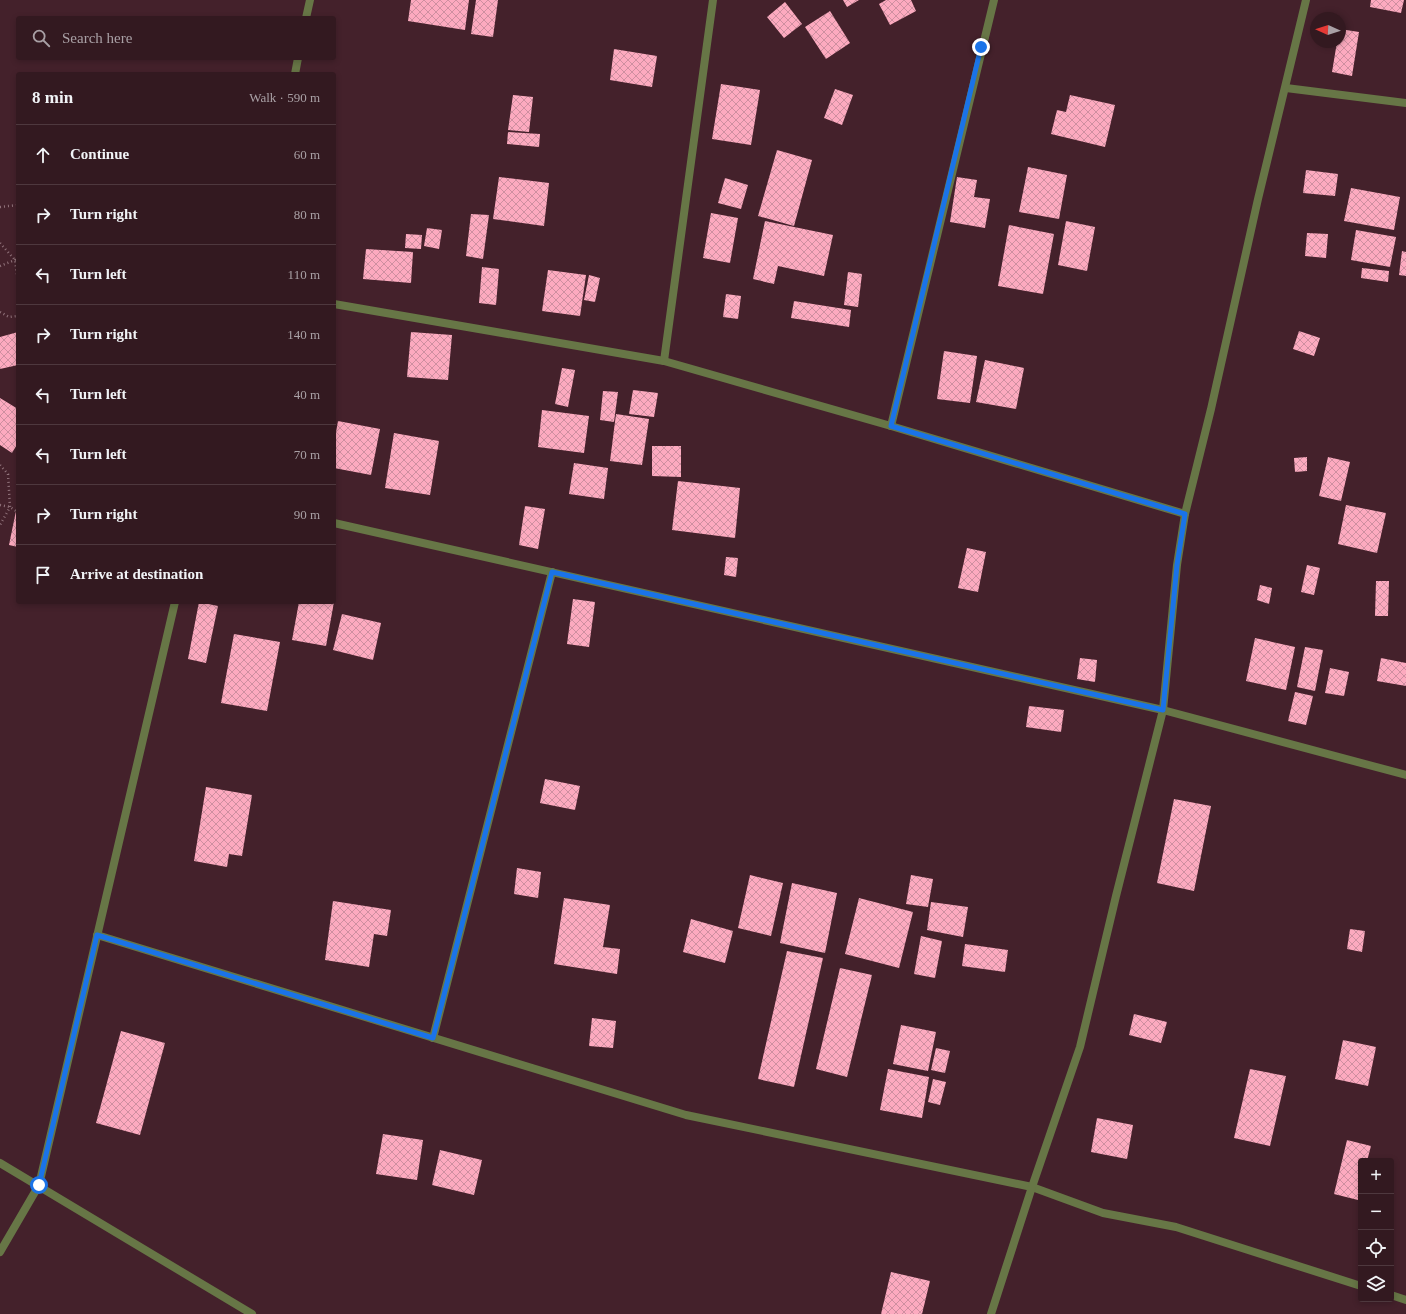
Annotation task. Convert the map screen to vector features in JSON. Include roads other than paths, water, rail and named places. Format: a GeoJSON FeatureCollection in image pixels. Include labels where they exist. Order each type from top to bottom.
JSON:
{"type":"FeatureCollection","features":[{"type":"Feature","properties":{"kind":"street"},"geometry":{"type":"LineString","coordinates":[[306,16],[310,0]]}},
{"type":"Feature","properties":{"kind":"street"},"geometry":{"type":"LineString","coordinates":[[664,361],[713,0]]}},
{"type":"Feature","properties":{"kind":"street"},"geometry":{"type":"LineString","coordinates":[[891,426],[994,0]]}},
{"type":"Feature","properties":{"kind":"street"},"geometry":{"type":"LineString","coordinates":[[991,1314],[1032,1187],[1080,1047],[1163,710],[1177,565],[1185,514],[1211,409],[1258,199],[1306,0]]}},
{"type":"Feature","properties":{"kind":"street"},"geometry":{"type":"LineString","coordinates":[[295,72],[298,60]]}},
{"type":"Feature","properties":{"kind":"street"},"geometry":{"type":"LineString","coordinates":[[1286,88],[1406,103]]}},
{"type":"Feature","properties":{"kind":"street"},"geometry":{"type":"LineString","coordinates":[[336,304],[664,361],[891,426],[1185,514]]}},
{"type":"Feature","properties":{"kind":"street"},"geometry":{"type":"LineString","coordinates":[[336,523],[1163,710],[1406,775]]}},
{"type":"Feature","properties":{"kind":"street"},"geometry":{"type":"LineString","coordinates":[[433,1038],[552,572]]}},
{"type":"Feature","properties":{"kind":"street"},"geometry":{"type":"LineString","coordinates":[[0,1252],[39,1185],[175,604]]}},
{"type":"Feature","properties":{"kind":"street"},"geometry":{"type":"LineString","coordinates":[[97,935],[686,1115],[1032,1187],[1103,1213],[1176,1227],[1358,1285]]}},
{"type":"Feature","properties":{"kind":"street"},"geometry":{"type":"LineString","coordinates":[[0,1163],[252,1314]]}},
{"type":"Feature","properties":{"kind":"street"},"geometry":{"type":"LineString","coordinates":[[1394,1296],[1406,1300]]}}]}
